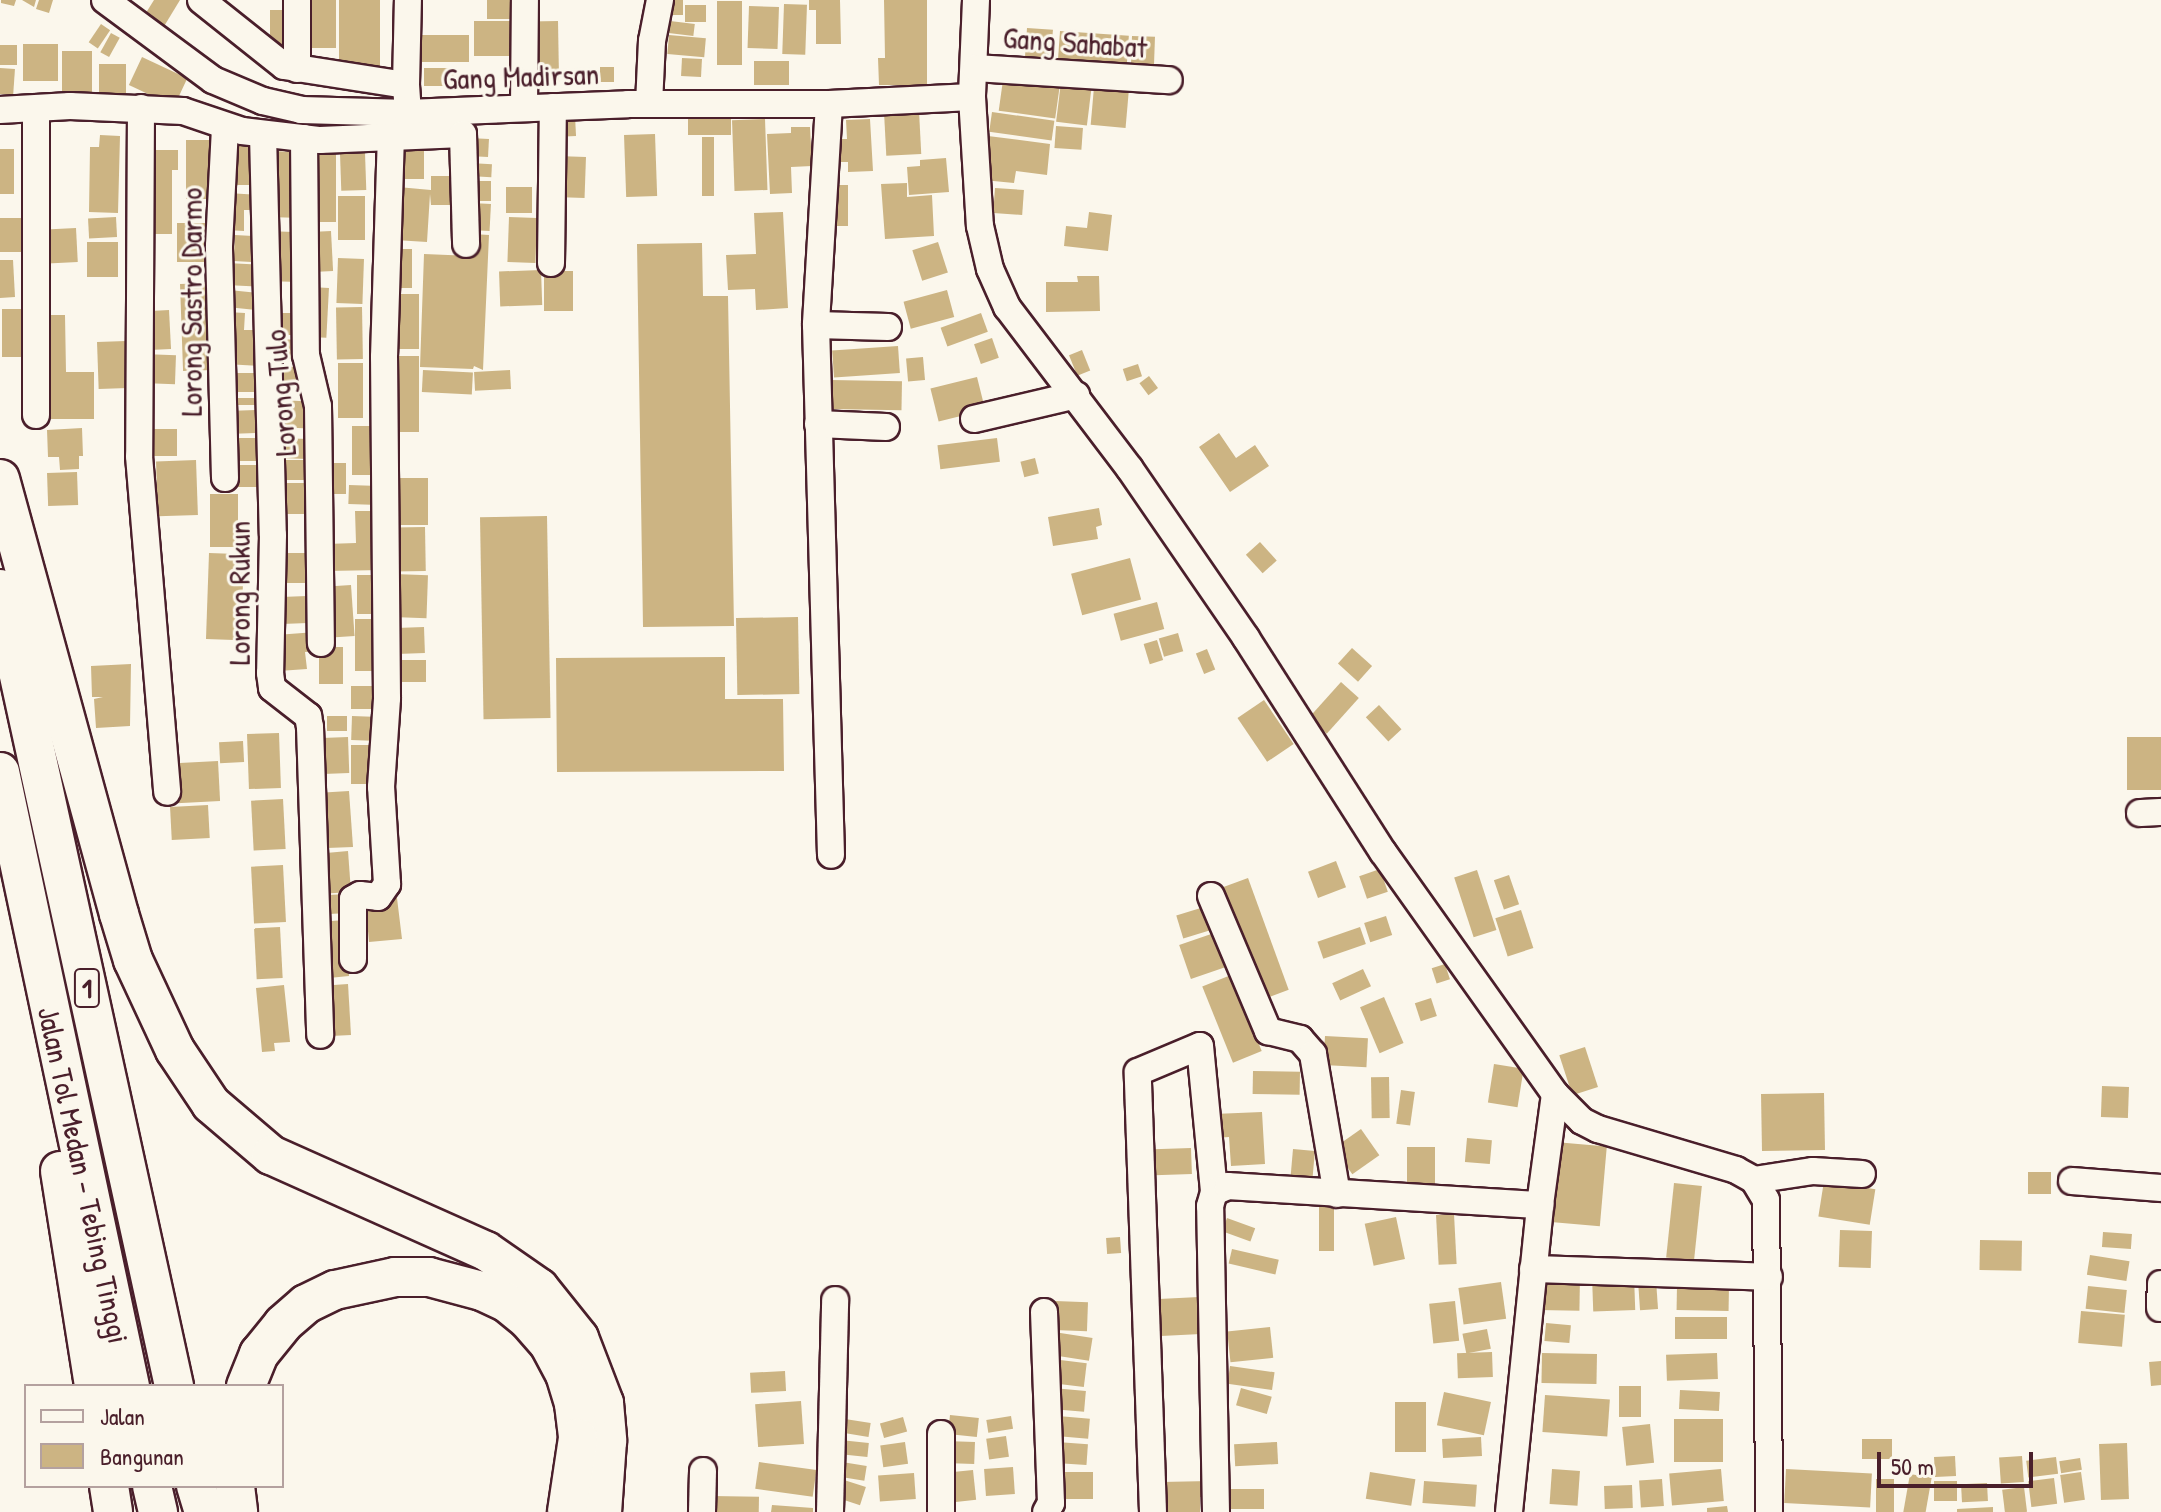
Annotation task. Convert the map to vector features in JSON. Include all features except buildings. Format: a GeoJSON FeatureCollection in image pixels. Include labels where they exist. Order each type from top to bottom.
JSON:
{"type":"FeatureCollection","features":[{"type":"Feature","properties":{"kind":"highway"},"geometry":{"type":"LineString","coordinates":[[0,479],[123,930],[153,1009],[175,1050],[211,1104],[271,1155],[486,1251],[539,1288],[579,1338],[604,1403],[607,1441],[602,1512]]}},
{"type":"Feature","properties":{"kind":"highway","name":"Jalan Tol Medan - Tebing Tinggi"},"geometry":{"type":"LineString","coordinates":[[0,589],[174,1384]]}},
{"type":"Feature","properties":{"kind":"highway","name":"1"},"geometry":{"type":"LineString","coordinates":[[0,772],[38,964]]}},
{"type":"Feature","properties":{"kind":"highway"},"geometry":{"type":"LineString","coordinates":[[38,964],[57,1155],[94,1384]]}},
{"type":"Feature","properties":{"kind":"highway","name":"Jalan Tol Medan - Tebing Tinggi"},"geometry":{"type":"LineString","coordinates":[[38,964],[130,1384]]}},
{"type":"Feature","properties":{"kind":"highway"},"geometry":{"type":"LineString","coordinates":[[247,1384],[259,1354],[283,1324],[306,1304],[335,1290],[364,1282],[406,1277],[457,1282],[482,1291],[506,1302],[528,1320],[549,1344],[565,1374],[574,1404],[578,1438],[567,1512]]}},
{"type":"Feature","properties":{"kind":"highway"},"geometry":{"type":"LineString","coordinates":[[109,1488],[113,1512]]}},
{"type":"Feature","properties":{"kind":"highway"},"geometry":{"type":"LineString","coordinates":[[152,1488],[158,1512]]}},
{"type":"Feature","properties":{"kind":"highway"},"geometry":{"type":"LineString","coordinates":[[197,1488],[204,1512]]}},
{"type":"Feature","properties":{"kind":"highway"},"geometry":{"type":"LineString","coordinates":[[235,1488],[238,1512]]}},
{"type":"Feature","properties":{"kind":"street","name":"Gang Madirsan"},"geometry":{"type":"LineString","coordinates":[[105,0],[213,80],[263,101],[301,110],[408,113],[463,122],[524,107],[829,104],[972,97]]}},
{"type":"Feature","properties":{"kind":"street"},"geometry":{"type":"LineString","coordinates":[[201,0],[227,10],[261,51],[284,66],[406,85]]}},
{"type":"Feature","properties":{"kind":"street"},"geometry":{"type":"LineString","coordinates":[[297,0],[297,69]]}},
{"type":"Feature","properties":{"kind":"street"},"geometry":{"type":"LineString","coordinates":[[408,0],[408,113]]}},
{"type":"Feature","properties":{"kind":"street"},"geometry":{"type":"LineString","coordinates":[[524,107],[525,0]]}},
{"type":"Feature","properties":{"kind":"street"},"geometry":{"type":"LineString","coordinates":[[649,104],[652,41],[660,0]]}},
{"type":"Feature","properties":{"kind":"street"},"geometry":{"type":"LineString","coordinates":[[976,0],[976,68],[972,97],[980,226],[990,269],[1007,307],[1076,395],[1246,638],[1383,852],[1555,1094],[1582,1121],[1598,1129],[1722,1166],[1754,1180],[1813,1171],[1862,1174]]}},
{"type":"Feature","properties":{"kind":"street","name":"Gang Sahabat"},"geometry":{"type":"LineString","coordinates":[[976,68],[1169,80]]}},
{"type":"Feature","properties":{"kind":"street"},"geometry":{"type":"LineString","coordinates":[[829,104],[816,325],[831,855]]}},
{"type":"Feature","properties":{"kind":"street"},"geometry":{"type":"LineString","coordinates":[[551,263],[553,107]]}},
{"type":"Feature","properties":{"kind":"street"},"geometry":{"type":"LineString","coordinates":[[0,110],[141,108],[201,115],[225,126],[304,138],[391,137],[463,122],[466,244]]}},
{"type":"Feature","properties":{"kind":"street"},"geometry":{"type":"LineString","coordinates":[[141,108],[139,456],[167,792]]}},
{"type":"Feature","properties":{"kind":"street"},"geometry":{"type":"LineString","coordinates":[[36,109],[36,415]]}},
{"type":"Feature","properties":{"kind":"street","name":"Lorong Sastro Darmo"},"geometry":{"type":"LineString","coordinates":[[225,126],[219,246],[225,478]]}},
{"type":"Feature","properties":{"kind":"street","name":"Lorong Rukun"},"geometry":{"type":"LineString","coordinates":[[263,134],[273,535],[270,673],[272,688],[308,716],[310,727],[320,1035]]}},
{"type":"Feature","properties":{"kind":"street"},"geometry":{"type":"LineString","coordinates":[[353,959],[353,899],[360,895],[378,897],[387,884],[381,787],[387,698],[384,357],[391,137]]}},
{"type":"Feature","properties":{"kind":"street","name":"Lorong Tulo"},"geometry":{"type":"LineString","coordinates":[[304,138],[306,355],[318,406],[321,643]]}},
{"type":"Feature","properties":{"kind":"street"},"geometry":{"type":"LineString","coordinates":[[816,325],[888,327]]}},
{"type":"Feature","properties":{"kind":"street"},"geometry":{"type":"LineString","coordinates":[[974,419],[1076,395]]}},
{"type":"Feature","properties":{"kind":"street"},"geometry":{"type":"LineString","coordinates":[[818,424],[886,427]]}},
{"type":"Feature","properties":{"kind":"street"},"geometry":{"type":"LineString","coordinates":[[1211,896],[1268,1031],[1300,1039],[1313,1054],[1337,1194]]}},
{"type":"Feature","properties":{"kind":"street"},"geometry":{"type":"LineString","coordinates":[[1153,1512],[1138,1072],[1200,1046],[1214,1192],[1210,1206],[1216,1512]]}},
{"type":"Feature","properties":{"kind":"street"},"geometry":{"type":"LineString","coordinates":[[1509,1512],[1540,1205],[1555,1094]]}},
{"type":"Feature","properties":{"kind":"street"},"geometry":{"type":"LineString","coordinates":[[1754,1180],[1766,1200],[1769,1512]]}},
{"type":"Feature","properties":{"kind":"street"},"geometry":{"type":"LineString","coordinates":[[2072,1181],[2161,1188]]}},
{"type":"Feature","properties":{"kind":"street"},"geometry":{"type":"LineString","coordinates":[[1214,1192],[1228,1186],[1540,1205]]}},
{"type":"Feature","properties":{"kind":"street"},"geometry":{"type":"LineString","coordinates":[[1533,1269],[1769,1277]]}},
{"type":"Feature","properties":{"kind":"street"},"geometry":{"type":"LineString","coordinates":[[2160,1308],[2161,1284]]}},
{"type":"Feature","properties":{"kind":"street"},"geometry":{"type":"LineString","coordinates":[[830,1512],[835,1300]]}},
{"type":"Feature","properties":{"kind":"street"},"geometry":{"type":"LineString","coordinates":[[1044,1312],[1051,1503],[1046,1512]]}},
{"type":"Feature","properties":{"kind":"street"},"geometry":{"type":"LineString","coordinates":[[941,1434],[941,1512]]}},
{"type":"Feature","properties":{"kind":"street"},"geometry":{"type":"LineString","coordinates":[[702,1512],[703,1471]]}}]}
